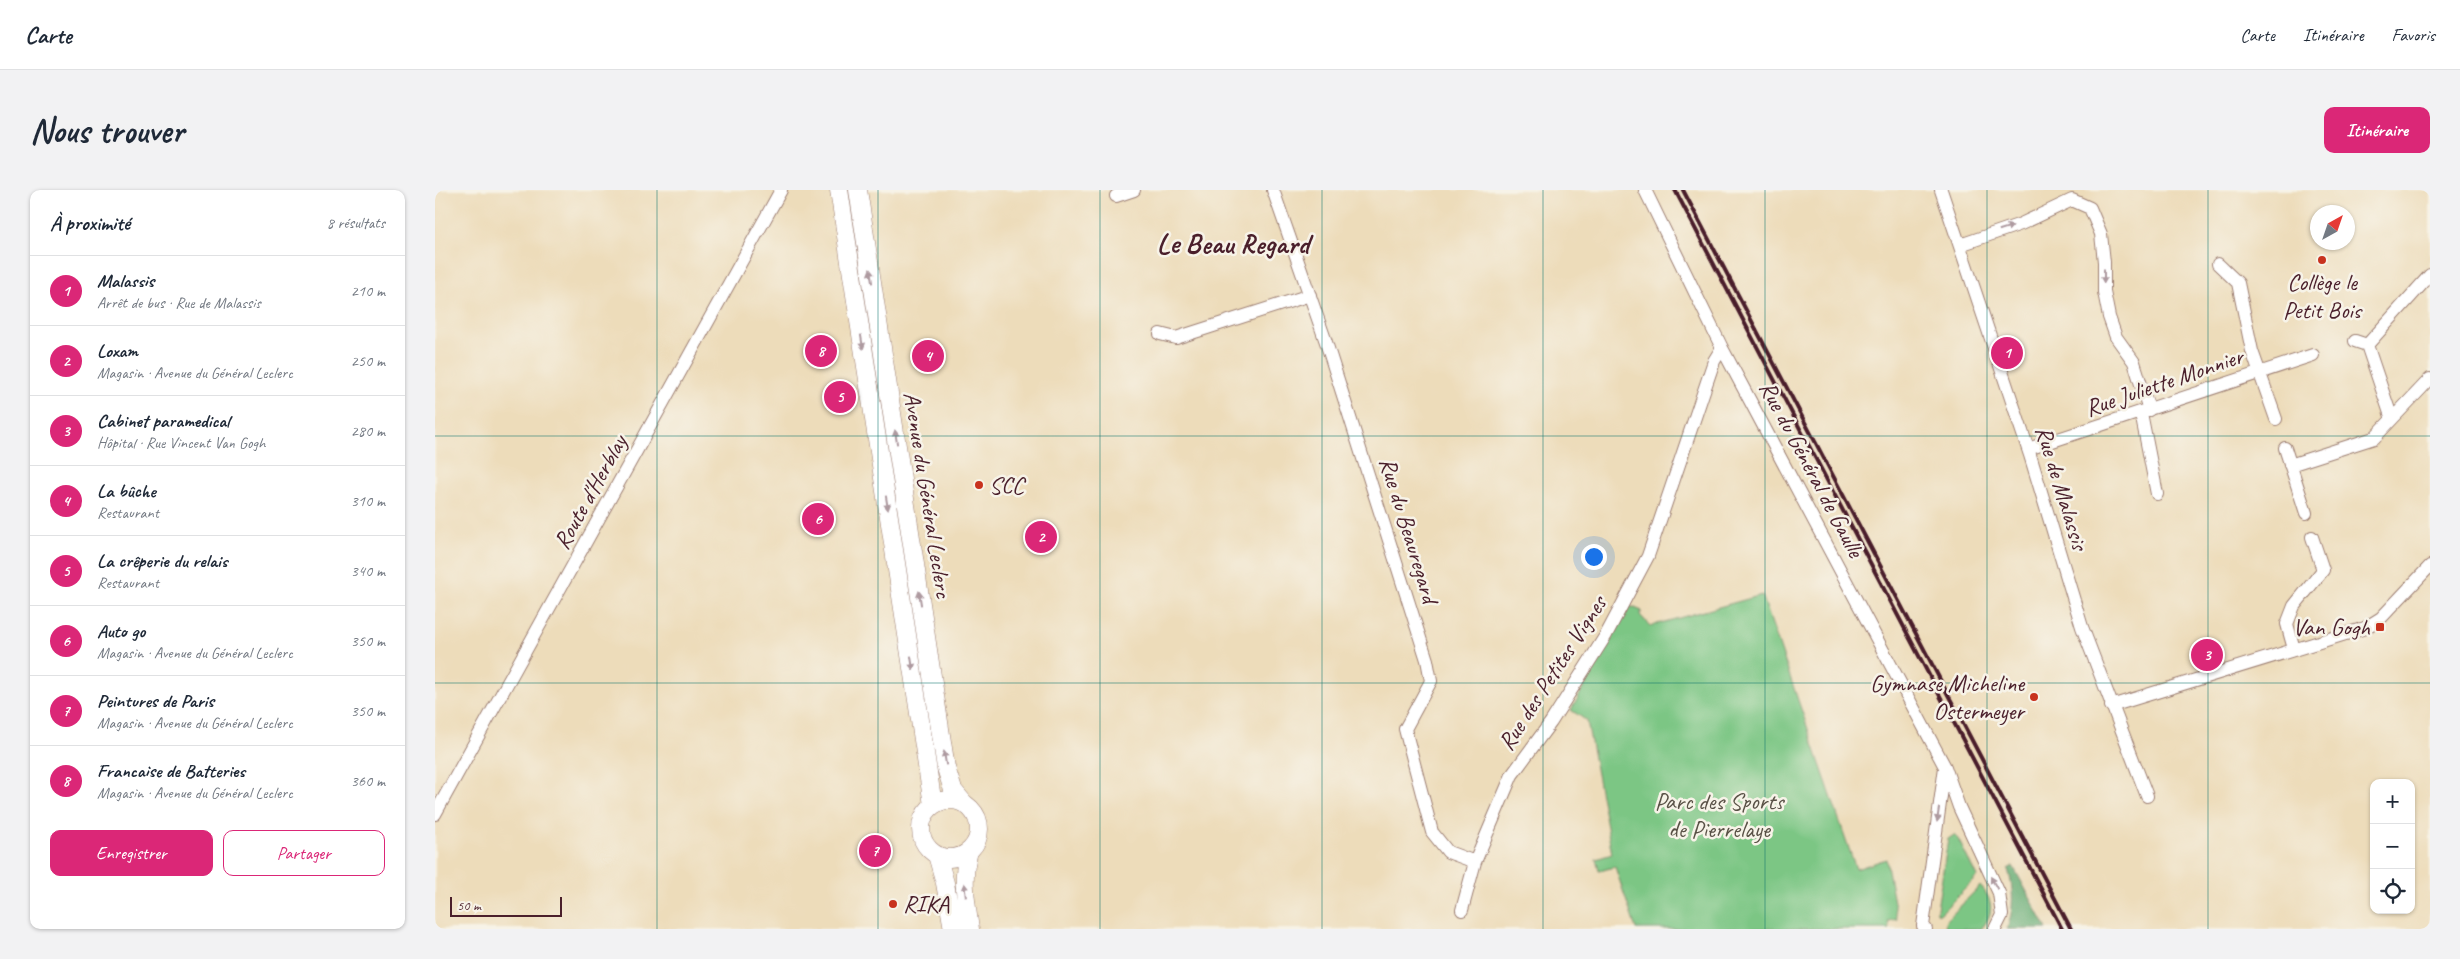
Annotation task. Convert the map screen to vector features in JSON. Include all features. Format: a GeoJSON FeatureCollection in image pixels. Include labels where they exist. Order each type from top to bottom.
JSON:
{"type":"FeatureCollection","features":[{"type":"Feature","properties":{"kind":"main road","name":"Avenue du Général Leclerc"},"geometry":{"type":"LineString","coordinates":[[839,190],[933,805]]}},
{"type":"Feature","properties":{"kind":"main road","name":"Avenue du Général Leclerc"},"geometry":{"type":"LineString","coordinates":[[858,190],[946,768],[953,790],[975,814],[979,825],[978,836],[969,852],[965,865],[963,884],[970,929]]}},
{"type":"Feature","properties":{"kind":"main road"},"geometry":{"type":"LineString","coordinates":[[953,929],[945,883],[937,855],[925,842],[921,832],[925,815],[933,805],[947,800],[963,802]]}},
{"type":"Feature","properties":{"kind":"main road"},"geometry":{"type":"LineString","coordinates":[[937,855],[957,857],[969,852]]}},
{"type":"Feature","properties":{"kind":"street","name":"Route d'Herblay"},"geometry":{"type":"LineString","coordinates":[[435,814],[781,190]]}},
{"type":"Feature","properties":{"kind":"street"},"geometry":{"type":"LineString","coordinates":[[1116,196],[1134,190]]}},
{"type":"Feature","properties":{"kind":"street","name":"Rue du Beauregard"},"geometry":{"type":"LineString","coordinates":[[1273,190],[1378,501],[1427,660],[1431,681],[1405,729],[1432,832],[1448,852],[1475,862]]}},
{"type":"Feature","properties":{"kind":"street","name":"Rue du Général de Gaulle"},"geometry":{"type":"LineString","coordinates":[[1645,190],[1721,348],[1945,767],[1959,807],[1999,893],[2002,915],[1995,929]]}},
{"type":"Feature","properties":{"kind":"street","name":"Rue de Malassis"},"geometry":{"type":"LineString","coordinates":[[1941,190],[2028,449],[2079,616],[2111,706],[2147,796]]}},
{"type":"Feature","properties":{"kind":"street"},"geometry":{"type":"LineString","coordinates":[[1960,245],[2021,224],[2072,200],[2090,208],[2101,234],[2104,262],[2104,292],[2109,317],[2116,337],[2134,362],[2145,412],[2157,494]]}},
{"type":"Feature","properties":{"kind":"street"},"geometry":{"type":"LineString","coordinates":[[2218,264],[2237,282],[2252,351],[2276,419]]}},
{"type":"Feature","properties":{"kind":"street"},"geometry":{"type":"LineString","coordinates":[[2392,418],[2361,343],[2430,275]]}},
{"type":"Feature","properties":{"kind":"street"},"geometry":{"type":"LineString","coordinates":[[1160,334],[1176,338],[1310,295]]}},
{"type":"Feature","properties":{"kind":"street","name":"Rue des Petites Vignes"},"geometry":{"type":"LineString","coordinates":[[1462,910],[1475,862],[1512,775],[1551,722],[1606,635],[1648,556],[1714,361],[1721,348]]}},
{"type":"Feature","properties":{"kind":"street","name":"Rue Juliette Monnier"},"geometry":{"type":"LineString","coordinates":[[2028,449],[2145,412],[2313,355]]}},
{"type":"Feature","properties":{"kind":"street"},"geometry":{"type":"LineString","coordinates":[[2290,465],[2374,438],[2430,379]]}},
{"type":"Feature","properties":{"kind":"street"},"geometry":{"type":"LineString","coordinates":[[2285,448],[2306,514]]}},
{"type":"Feature","properties":{"kind":"street"},"geometry":{"type":"LineString","coordinates":[[2294,649],[2287,624],[2294,606],[2323,570],[2312,537]]}},
{"type":"Feature","properties":{"kind":"street"},"geometry":{"type":"LineString","coordinates":[[2111,706],[2365,628],[2381,618],[2430,566]]}},
{"type":"Feature","properties":{"kind":"street"},"geometry":{"type":"LineString","coordinates":[[1924,928],[1945,767]]}},
{"type":"Feature","properties":{"kind":"green space","name":"Parc des Sports de Pierrelaye"},"geometry":{"type":"Polygon","coordinates":[[[1762,595],[1856,869],[1886,859],[1897,919],[1888,921],[1889,929],[1636,929],[1615,867],[1599,871],[1596,859],[1612,854],[1587,721],[1571,710],[1630,606],[1642,611],[1640,615],[1650,626],[1762,595]]]}},
{"type":"Feature","properties":{"kind":"green space"},"geometry":{"type":"Polygon","coordinates":[[[1954,835],[1958,839],[1977,877],[1940,914],[1937,913],[1937,909],[1948,839],[1954,835]]]}},
{"type":"Feature","properties":{"kind":"green space"},"geometry":{"type":"Polygon","coordinates":[[[2013,866],[2047,929],[2007,929],[2012,899],[2008,869],[2013,866]]]}},
{"type":"Feature","properties":{"kind":"green space"},"geometry":{"type":"Polygon","coordinates":[[[1980,886],[1988,897],[1991,908],[1985,924],[1981,929],[1946,929],[1945,922],[1980,886]]]}},
{"type":"Feature","properties":{"kind":"railway"},"geometry":{"type":"LineString","coordinates":[[1675,190],[2062,929]]}},
{"type":"Feature","properties":{"kind":"railway"},"geometry":{"type":"LineString","coordinates":[[1683,190],[2071,929]]}},
{"type":"Feature","properties":{"kind":"place","name":"Collège le Petit Bois"},"geometry":{"type":"Point","coordinates":[2322,260]}},
{"type":"Feature","properties":{"kind":"place","name":"Francaise de Batteries"},"geometry":{"type":"Point","coordinates":[821,351]}},
{"type":"Feature","properties":{"kind":"place","name":"Malassis"},"geometry":{"type":"Point","coordinates":[2007,353]}},
{"type":"Feature","properties":{"kind":"place","name":"La bûche"},"geometry":{"type":"Point","coordinates":[928,356]}},
{"type":"Feature","properties":{"kind":"place","name":"La crêperie du relais"},"geometry":{"type":"Point","coordinates":[840,397]}},
{"type":"Feature","properties":{"kind":"place","name":"SCC"},"geometry":{"type":"Point","coordinates":[979,485]}},
{"type":"Feature","properties":{"kind":"place","name":"Auto go"},"geometry":{"type":"Point","coordinates":[818,519]}},
{"type":"Feature","properties":{"kind":"place","name":"Loxam"},"geometry":{"type":"Point","coordinates":[1041,537]}},
{"type":"Feature","properties":{"kind":"place","name":"Van Gogh"},"geometry":{"type":"Point","coordinates":[2380,627]}},
{"type":"Feature","properties":{"kind":"place","name":"Cabinet paramedical"},"geometry":{"type":"Point","coordinates":[2207,655]}},
{"type":"Feature","properties":{"kind":"place","name":"Gymnase Micheline Ostermeyer"},"geometry":{"type":"Point","coordinates":[2034,697]}},
{"type":"Feature","properties":{"kind":"place","name":"Peintures de Paris"},"geometry":{"type":"Point","coordinates":[875,851]}},
{"type":"Feature","properties":{"kind":"place","name":"RIKA"},"geometry":{"type":"Point","coordinates":[893,904]}},
{"type":"Feature","properties":{"kind":"district","name":"Le Beau Regard"},"geometry":{"type":"Point","coordinates":[1233,243]}}]}
